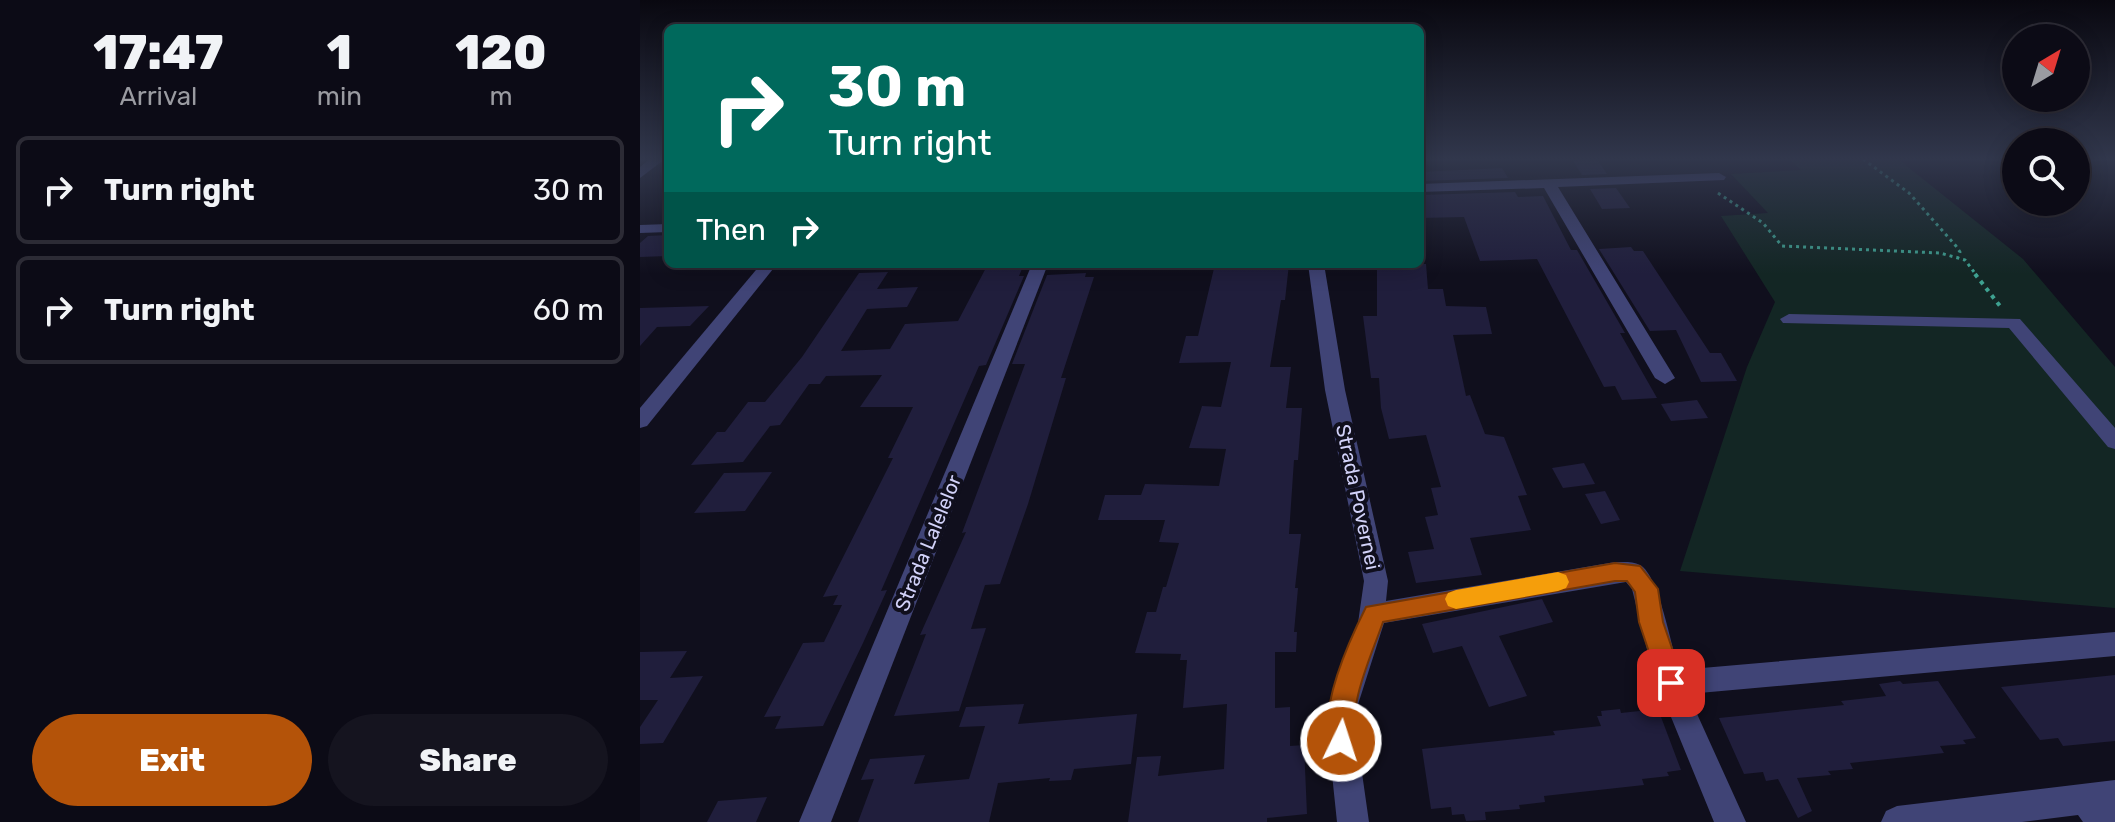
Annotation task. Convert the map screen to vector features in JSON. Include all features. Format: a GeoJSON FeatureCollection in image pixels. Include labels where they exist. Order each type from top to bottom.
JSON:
{"type":"FeatureCollection","features":[{"type":"Feature","properties":{"kind":"street"},"geometry":{"type":"LineString","coordinates":[[1557,197],[1665,378]]}},
{"type":"Feature","properties":{"kind":"street"},"geometry":{"type":"LineString","coordinates":[[640,229],[664,228]]}},
{"type":"Feature","properties":{"kind":"street"},"geometry":{"type":"LineString","coordinates":[[640,421],[766,268]]}},
{"type":"Feature","properties":{"kind":"street","name":"Strada Lalelelor"},"geometry":{"type":"LineString","coordinates":[[815,822],[1038,268]]}},
{"type":"Feature","properties":{"kind":"street","name":"Strada Povernei"},"geometry":{"type":"LineString","coordinates":[[1317,268],[1335,390],[1376,581],[1374,614],[1340,717],[1353,822]]}},
{"type":"Feature","properties":{"kind":"street"},"geometry":{"type":"LineString","coordinates":[[1789,319],[2014,323],[2115,442]]}},
{"type":"Feature","properties":{"kind":"street"},"geometry":{"type":"LineString","coordinates":[[1374,614],[1615,572],[1632,572],[1646,589],[1651,622],[1671,683],[1730,822]]}},
{"type":"Feature","properties":{"kind":"street"},"geometry":{"type":"LineString","coordinates":[[1671,683],[2115,644]]}},
{"type":"Feature","properties":{"kind":"street"},"geometry":{"type":"LineString","coordinates":[[1897,822],[2101,805]]}},
{"type":"Feature","properties":{"kind":"path"},"geometry":{"type":"LineString","coordinates":[[1724,197],[1763,223],[1782,246],[1940,253],[1965,260],[2014,323]]}},
{"type":"Feature","properties":{"kind":"path"},"geometry":{"type":"LineString","coordinates":[[1913,197],[1956,246],[1960,252],[1958,257]]}},
{"type":"Feature","properties":{"kind":"green space"},"geometry":{"type":"Polygon","coordinates":[[[1753,197],[1946,197],[2023,259],[2115,367],[2115,608],[1680,571],[1747,367],[1775,302],[1721,216],[1768,213],[1753,197]]]}},
{"type":"Feature","properties":{"kind":"building"},"geometry":{"type":"Polygon","coordinates":[[[1424,197],[1544,197],[1571,250],[1577,250],[1625,333],[1620,333],[1657,398],[1622,400],[1615,386],[1604,387],[1537,259],[1480,261],[1464,217],[1424,218],[1424,197]]]}},
{"type":"Feature","properties":{"kind":"building"},"geometry":{"type":"Polygon","coordinates":[[[1595,197],[1623,197],[1630,208],[1602,209],[1595,197]]]}},
{"type":"Feature","properties":{"kind":"building"},"geometry":{"type":"Polygon","coordinates":[[[664,235],[664,256],[640,257],[640,243],[648,236],[664,235]]]}},
{"type":"Feature","properties":{"kind":"building"},"geometry":{"type":"Polygon","coordinates":[[[1631,247],[1634,251],[1643,251],[1710,353],[1721,353],[1737,381],[1701,382],[1676,330],[1650,331],[1599,249],[1631,247]]]}},
{"type":"Feature","properties":{"kind":"building"},"geometry":{"type":"Polygon","coordinates":[[[1424,264],[1428,289],[1443,289],[1446,306],[1486,307],[1492,334],[1453,335],[1466,396],[1470,395],[1485,434],[1504,437],[1527,495],[1518,496],[1531,530],[1470,538],[1482,575],[1416,583],[1408,552],[1434,549],[1425,517],[1438,515],[1431,488],[1441,487],[1426,435],[1389,439],[1381,408],[1379,378],[1371,378],[1363,316],[1377,316],[1377,268],[1424,268],[1424,264]]]}},
{"type":"Feature","properties":{"kind":"building"},"geometry":{"type":"Polygon","coordinates":[[[986,268],[1022,268],[1019,276],[1024,276],[986,365],[979,366],[881,591],[887,590],[823,726],[775,729],[781,716],[764,717],[803,643],[824,642],[842,605],[833,605],[838,595],[823,597],[893,458],[888,458],[913,407],[860,407],[882,375],[826,376],[820,384],[809,384],[780,425],[770,426],[743,462],[691,465],[717,432],[725,432],[748,402],[765,402],[802,357],[859,273],[888,272],[877,289],[918,287],[907,307],[867,309],[841,351],[890,349],[905,324],[958,321],[986,268]]]}},
{"type":"Feature","properties":{"kind":"building"},"geometry":{"type":"Polygon","coordinates":[[[1214,268],[1289,268],[1285,300],[1281,300],[1270,367],[1291,367],[1286,408],[1302,408],[1298,460],[1294,460],[1289,534],[1301,534],[1295,588],[1298,588],[1294,632],[1297,632],[1296,652],[1275,652],[1275,708],[1290,707],[1290,746],[1304,745],[1307,814],[1267,818],[1267,822],[1128,822],[1137,757],[1161,756],[1158,776],[1224,769],[1227,704],[1183,708],[1187,660],[1180,660],[1181,654],[1135,653],[1147,612],[1156,612],[1163,587],[1166,587],[1179,543],[1159,542],[1165,520],[1098,520],[1105,495],[1141,495],[1145,484],[1219,486],[1226,449],[1189,448],[1202,406],[1221,407],[1231,362],[1179,363],[1186,336],[1198,336],[1214,268]]]}},
{"type":"Feature","properties":{"kind":"building"},"geometry":{"type":"Polygon","coordinates":[[[1086,273],[1085,277],[1094,277],[1061,378],[1066,378],[1028,504],[1000,584],[985,585],[971,629],[986,628],[959,711],[894,716],[926,634],[920,635],[966,532],[962,533],[1025,364],[1012,364],[1047,275],[1086,273]]]}},
{"type":"Feature","properties":{"kind":"building"},"geometry":{"type":"Polygon","coordinates":[[[709,306],[690,326],[657,327],[640,346],[640,308],[709,306]]]}},
{"type":"Feature","properties":{"kind":"building"},"geometry":{"type":"Polygon","coordinates":[[[1697,400],[1708,418],[1671,421],[1661,404],[1697,400]]]}},
{"type":"Feature","properties":{"kind":"building"},"geometry":{"type":"Polygon","coordinates":[[[1584,463],[1595,484],[1563,488],[1552,468],[1584,463]]]}},
{"type":"Feature","properties":{"kind":"building"},"geometry":{"type":"Polygon","coordinates":[[[772,472],[745,511],[694,513],[724,473],[772,472]]]}},
{"type":"Feature","properties":{"kind":"building"},"geometry":{"type":"Polygon","coordinates":[[[1605,491],[1620,520],[1601,524],[1585,494],[1605,491]]]}},
{"type":"Feature","properties":{"kind":"building"},"geometry":{"type":"Polygon","coordinates":[[[1542,599],[1553,622],[1499,636],[1527,696],[1489,707],[1462,646],[1433,653],[1422,624],[1542,599]]]}},
{"type":"Feature","properties":{"kind":"building"},"geometry":{"type":"Polygon","coordinates":[[[687,651],[670,678],[703,676],[663,743],[640,744],[640,727],[658,700],[640,700],[640,652],[687,651]]]}},
{"type":"Feature","properties":{"kind":"building"},"geometry":{"type":"Polygon","coordinates":[[[2115,675],[2115,741],[2063,746],[2058,738],[2040,740],[2001,687],[2115,675]]]}},
{"type":"Feature","properties":{"kind":"building"},"geometry":{"type":"Polygon","coordinates":[[[1900,681],[1903,684],[1938,681],[1976,738],[1963,740],[1966,744],[1940,746],[1944,753],[1850,763],[1853,769],[1828,771],[1831,775],[1797,778],[1812,811],[1798,818],[1778,779],[1766,781],[1763,772],[1744,774],[1719,718],[1844,705],[1841,701],[1886,696],[1879,684],[1900,681]]]}},
{"type":"Feature","properties":{"kind":"building"},"geometry":{"type":"Polygon","coordinates":[[[1024,704],[1018,724],[1137,714],[1131,764],[1074,769],[1071,780],[1049,781],[1050,778],[998,783],[989,822],[858,822],[874,779],[861,780],[870,759],[925,755],[914,784],[969,779],[985,726],[959,727],[966,707],[1024,704]]]}},
{"type":"Feature","properties":{"kind":"building"},"geometry":{"type":"Polygon","coordinates":[[[1620,709],[1621,713],[1658,709],[1681,770],[1667,772],[1669,776],[1642,779],[1644,785],[1544,796],[1545,802],[1519,805],[1520,809],[1485,812],[1486,820],[1466,821],[1464,814],[1452,815],[1451,807],[1431,809],[1422,749],[1555,735],[1553,731],[1601,726],[1597,716],[1602,716],[1601,711],[1620,709]]]}},
{"type":"Feature","properties":{"kind":"building"},"geometry":{"type":"Polygon","coordinates":[[[767,797],[756,822],[707,822],[718,801],[767,797]]]}},
{"type":"Feature","properties":{"kind":"slow traffic"},"geometry":{"type":"LineString","coordinates":[[1456,599],[1558,582]]}},
{"type":"Feature","properties":{"kind":"route"},"geometry":{"type":"LineString","coordinates":[[1341,741],[1340,717],[1347,689],[1374,614],[1615,572],[1632,572],[1642,580],[1646,589],[1651,622],[1671,683]]}}]}
